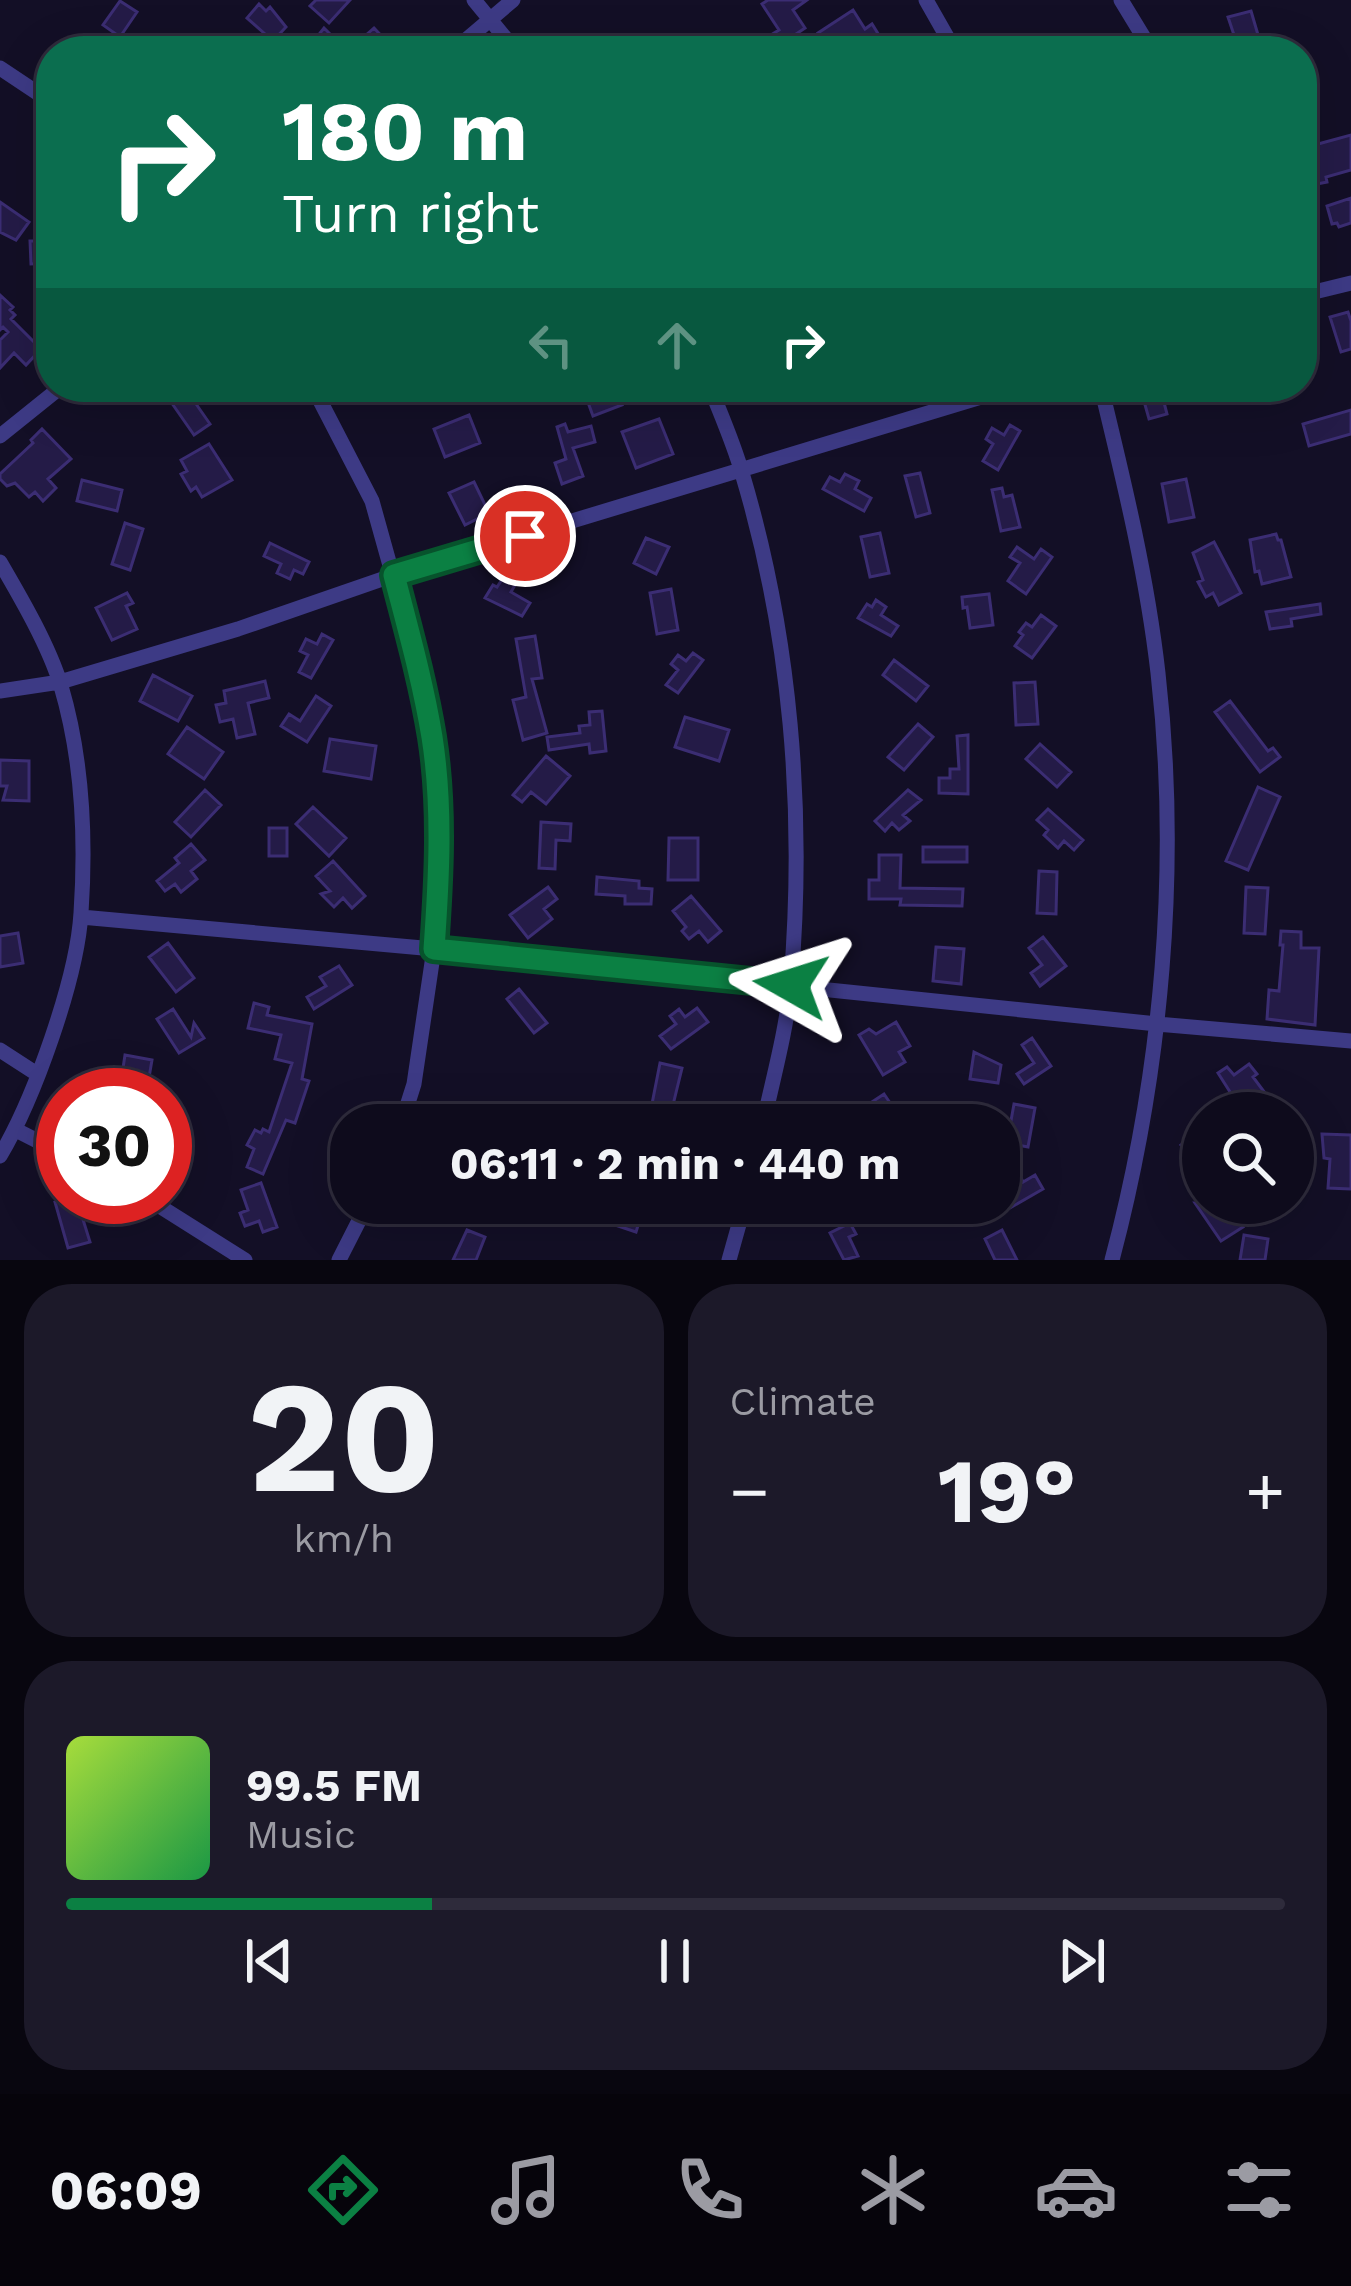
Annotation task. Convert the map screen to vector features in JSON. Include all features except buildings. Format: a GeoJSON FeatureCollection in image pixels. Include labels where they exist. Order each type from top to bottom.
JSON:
{"type":"FeatureCollection","features":[{"type":"Feature","properties":{"kind":"street"},"geometry":{"type":"LineString","coordinates":[[474,0],[505,36]]}},
{"type":"Feature","properties":{"kind":"street"},"geometry":{"type":"LineString","coordinates":[[471,36],[513,0]]}},
{"type":"Feature","properties":{"kind":"street"},"geometry":{"type":"LineString","coordinates":[[926,0],[946,36]]}},
{"type":"Feature","properties":{"kind":"street"},"geometry":{"type":"LineString","coordinates":[[1121,0],[1143,36]]}},
{"type":"Feature","properties":{"kind":"street"},"geometry":{"type":"LineString","coordinates":[[0,68],[36,92]]}},
{"type":"Feature","properties":{"kind":"street"},"geometry":{"type":"LineString","coordinates":[[1317,292],[1351,283]]}},
{"type":"Feature","properties":{"kind":"street"},"geometry":{"type":"LineString","coordinates":[[0,436],[42,402]]}},
{"type":"Feature","properties":{"kind":"street"},"geometry":{"type":"LineString","coordinates":[[322,402],[372,501],[418,666],[433,742],[440,866],[434,949],[407,1104]]}},
{"type":"Feature","properties":{"kind":"street"},"geometry":{"type":"LineString","coordinates":[[716,402],[742,470],[761,546],[793,739],[796,865],[791,985],[767,1104]]}},
{"type":"Feature","properties":{"kind":"street"},"geometry":{"type":"LineString","coordinates":[[0,691],[60,682],[238,629],[394,575],[965,402]]}},
{"type":"Feature","properties":{"kind":"street"},"geometry":{"type":"LineString","coordinates":[[1105,402],[1136,531],[1158,672],[1166,774],[1164,959],[1157,1024],[1127,1203],[1112,1260]]}},
{"type":"Feature","properties":{"kind":"street"},"geometry":{"type":"LineString","coordinates":[[0,562],[60,682],[75,746],[81,917],[66,992],[40,1068]]}},
{"type":"Feature","properties":{"kind":"street"},"geometry":{"type":"LineString","coordinates":[[81,917],[1351,1041]]}},
{"type":"Feature","properties":{"kind":"street"},"geometry":{"type":"LineString","coordinates":[[0,1050],[36,1073]]}},
{"type":"Feature","properties":{"kind":"street"},"geometry":{"type":"LineString","coordinates":[[0,1156],[36,1079]]}},
{"type":"Feature","properties":{"kind":"street"},"geometry":{"type":"LineString","coordinates":[[16,1130],[36,1140]]}},
{"type":"Feature","properties":{"kind":"street"},"geometry":{"type":"LineString","coordinates":[[188,1224],[245,1260]]}},
{"type":"Feature","properties":{"kind":"street"},"geometry":{"type":"LineString","coordinates":[[340,1260],[358,1224]]}},
{"type":"Feature","properties":{"kind":"street"},"geometry":{"type":"LineString","coordinates":[[729,1260],[740,1224]]}},
{"type":"Feature","properties":{"kind":"route"},"geometry":{"type":"LineString","coordinates":[[525,536],[394,575],[433,742],[440,866],[434,949],[791,985]]}}]}
